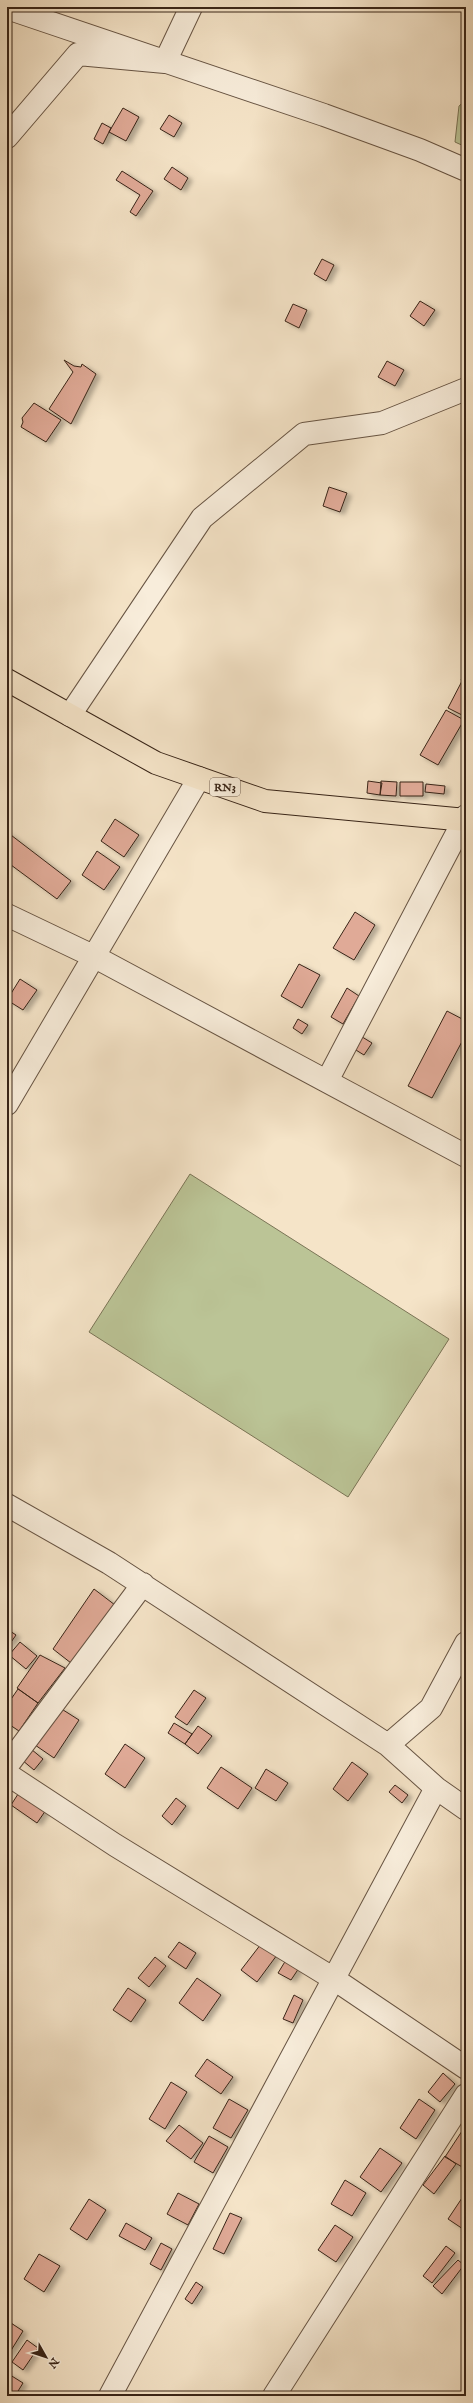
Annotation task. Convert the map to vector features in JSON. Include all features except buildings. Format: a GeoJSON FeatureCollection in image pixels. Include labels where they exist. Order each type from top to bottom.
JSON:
{"type":"FeatureCollection","features":[{"type":"Feature","properties":{"kind":"highway","name":"RN3"},"geometry":{"type":"LineString","coordinates":[[7,680],[156,763],[265,801],[465,819]]}},
{"type":"Feature","properties":{"kind":"street"},"geometry":{"type":"LineString","coordinates":[[165,62],[191,7]]}},
{"type":"Feature","properties":{"kind":"street"},"geometry":{"type":"LineString","coordinates":[[7,8],[332,118],[420,150],[466,170]]}},
{"type":"Feature","properties":{"kind":"street"},"geometry":{"type":"LineString","coordinates":[[7,138],[78,54],[165,62]]}},
{"type":"Feature","properties":{"kind":"street"},"geometry":{"type":"LineString","coordinates":[[70,715],[202,518],[304,434],[382,423],[466,389]]}},
{"type":"Feature","properties":{"kind":"street"},"geometry":{"type":"LineString","coordinates":[[7,1104],[95,957],[199,778]]}},
{"type":"Feature","properties":{"kind":"street"},"geometry":{"type":"LineString","coordinates":[[327,1081],[465,819]]}},
{"type":"Feature","properties":{"kind":"street"},"geometry":{"type":"LineString","coordinates":[[7,915],[95,957],[466,1156]]}},
{"type":"Feature","properties":{"kind":"street"},"geometry":{"type":"LineString","coordinates":[[7,1505],[143,1584],[388,1746],[436,1788],[466,1809]]}},
{"type":"Feature","properties":{"kind":"street"},"geometry":{"type":"LineString","coordinates":[[7,1766],[143,1584]]}},
{"type":"Feature","properties":{"kind":"street"},"geometry":{"type":"LineString","coordinates":[[388,1746],[431,1708],[466,1644]]}},
{"type":"Feature","properties":{"kind":"street"},"geometry":{"type":"LineString","coordinates":[[7,1774],[115,1844],[334,1979],[466,2068]]}},
{"type":"Feature","properties":{"kind":"street"},"geometry":{"type":"LineString","coordinates":[[110,2396],[436,1788]]}},
{"type":"Feature","properties":{"kind":"street"},"geometry":{"type":"LineString","coordinates":[[274,2396],[466,2095]]}},
{"type":"Feature","properties":{"kind":"green space"},"geometry":{"type":"Polygon","coordinates":[[[466,100],[466,147],[455,142],[459,106],[466,100]]]}},
{"type":"Feature","properties":{"kind":"green space"},"geometry":{"type":"Polygon","coordinates":[[[190,1174],[449,1339],[348,1497],[89,1332],[190,1174]]]}}]}
